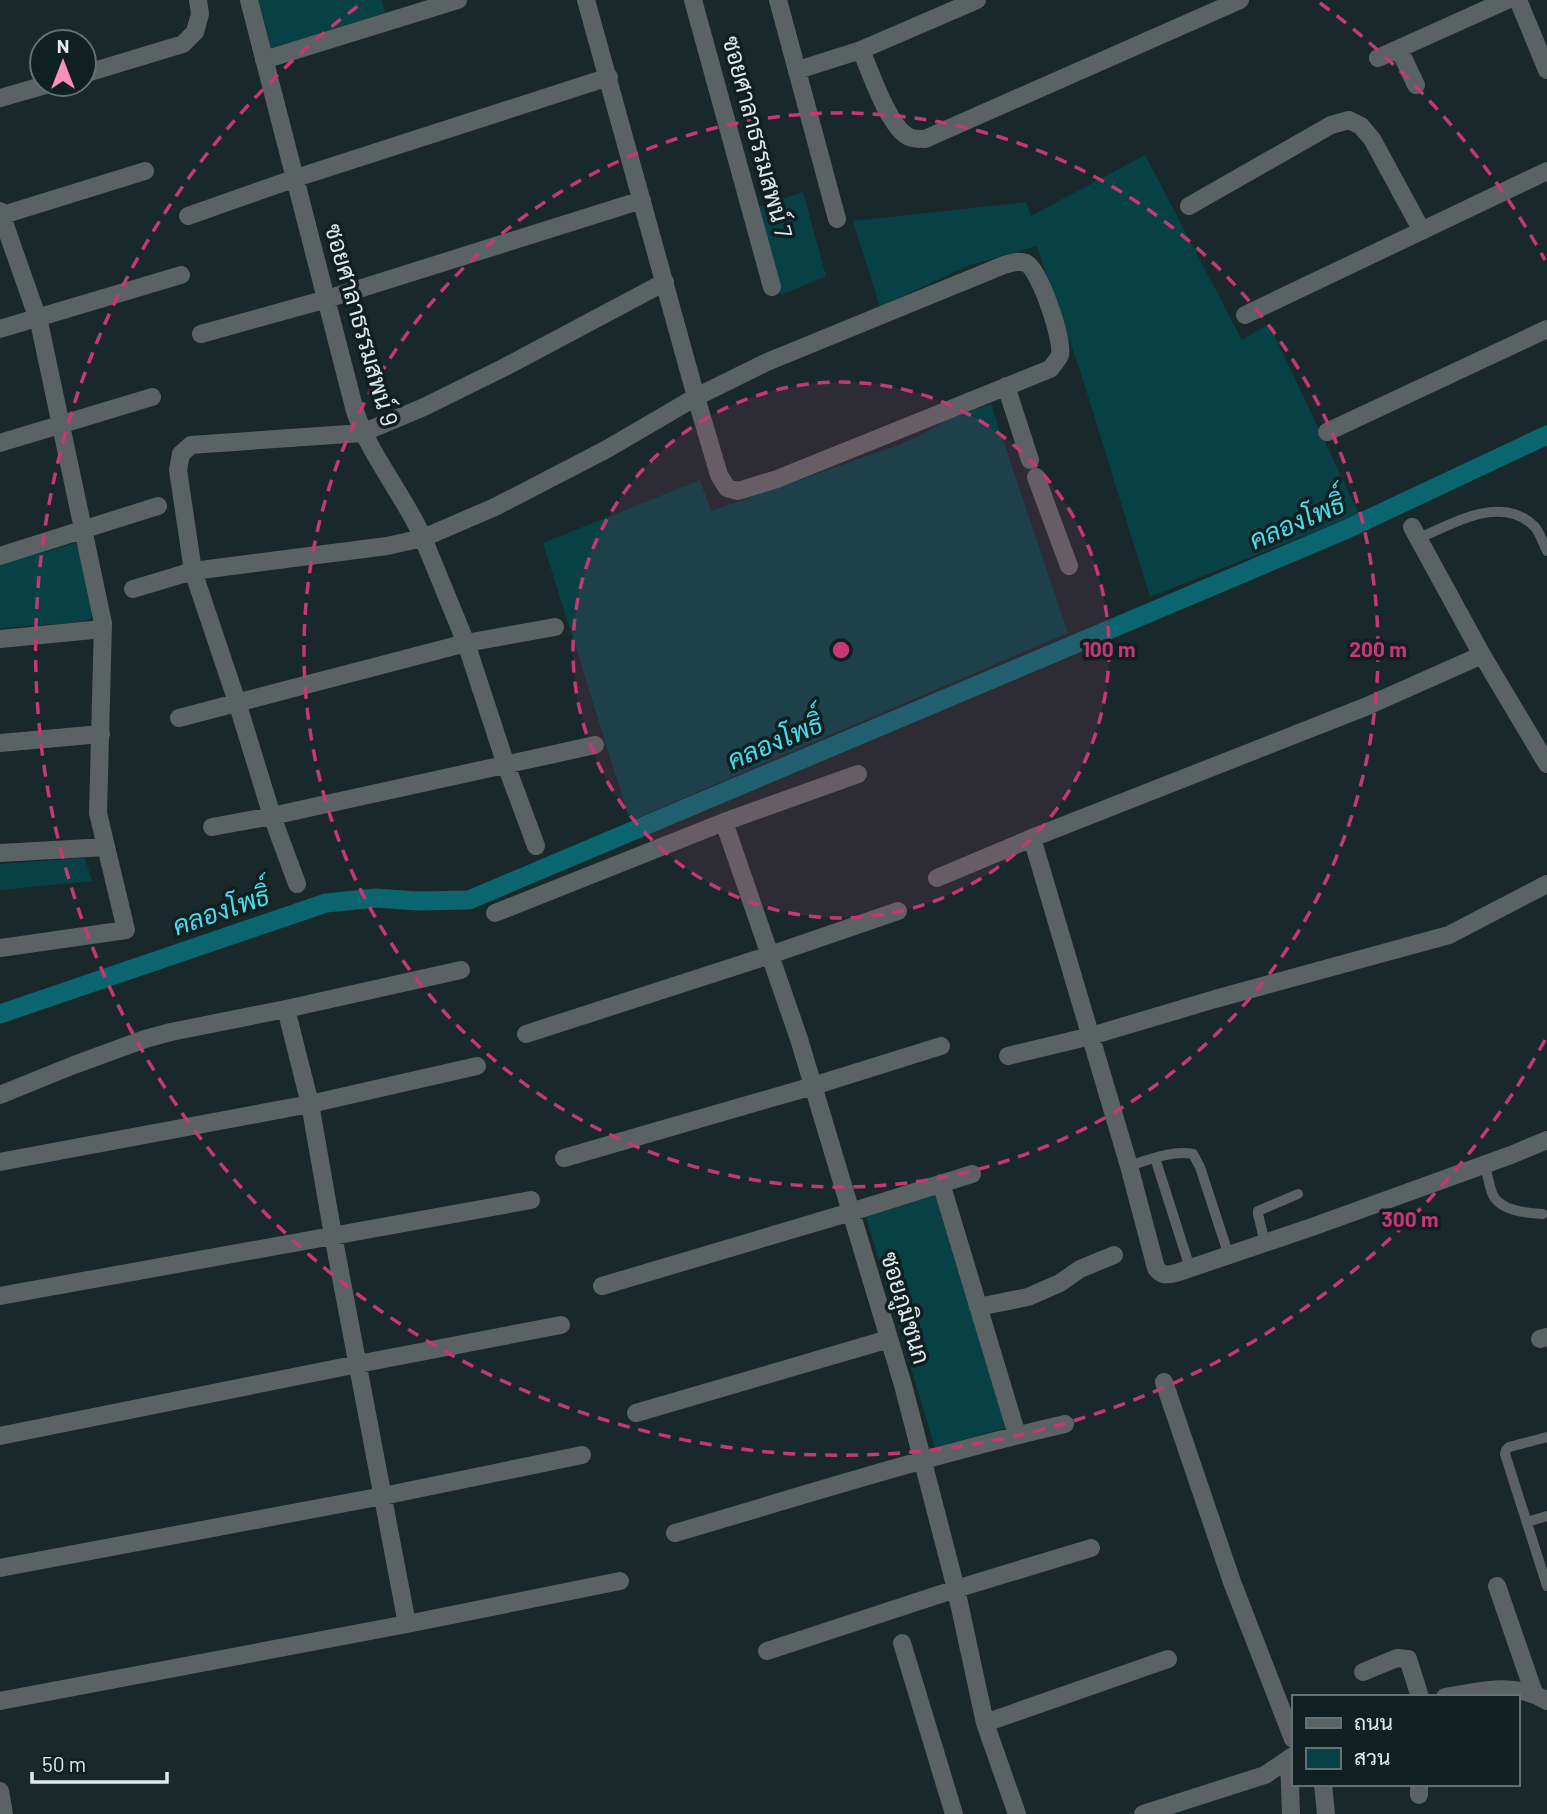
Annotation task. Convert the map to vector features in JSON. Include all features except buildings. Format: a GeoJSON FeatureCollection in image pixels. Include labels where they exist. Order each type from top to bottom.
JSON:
{"type":"FeatureCollection","features":[{"type":"Feature","properties":{"kind":"street"},"geometry":{"type":"LineString","coordinates":[[98,70],[183,44],[195,32],[200,14],[198,0]]}},
{"type":"Feature","properties":{"kind":"street","name":"ซอยศาลาธรรมสพน์ 9"},"geometry":{"type":"LineString","coordinates":[[249,0],[362,433],[424,538],[466,643],[536,846]]}},
{"type":"Feature","properties":{"kind":"street"},"geometry":{"type":"LineString","coordinates":[[264,60],[458,0]]}},
{"type":"Feature","properties":{"kind":"street"},"geometry":{"type":"LineString","coordinates":[[133,589],[193,570],[387,546],[424,538],[495,507],[607,449],[696,397],[767,362],[1018,261],[1027,264],[1036,273],[1056,326],[1060,356],[1050,369],[778,478],[738,491],[727,488],[719,475],[696,397],[586,0]]}},
{"type":"Feature","properties":{"kind":"street","name":"ซอยศาลาธรรมสพน์ 7"},"geometry":{"type":"LineString","coordinates":[[694,0],[772,287]]}},
{"type":"Feature","properties":{"kind":"street"},"geometry":{"type":"LineString","coordinates":[[778,0],[837,219]]}},
{"type":"Feature","properties":{"kind":"street"},"geometry":{"type":"LineString","coordinates":[[798,70],[861,50],[977,0]]}},
{"type":"Feature","properties":{"kind":"street"},"geometry":{"type":"LineString","coordinates":[[861,50],[895,125],[908,137],[925,139],[1240,0]]}},
{"type":"Feature","properties":{"kind":"street"},"geometry":{"type":"LineString","coordinates":[[1378,58],[1507,0]]}},
{"type":"Feature","properties":{"kind":"street"},"geometry":{"type":"LineString","coordinates":[[1518,0],[1547,70]]}},
{"type":"Feature","properties":{"kind":"street"},"geometry":{"type":"LineString","coordinates":[[1399,49],[1416,85]]}},
{"type":"Feature","properties":{"kind":"street"},"geometry":{"type":"LineString","coordinates":[[188,216],[296,178],[609,77]]}},
{"type":"Feature","properties":{"kind":"street"},"geometry":{"type":"LineString","coordinates":[[0,98],[28,90]]}},
{"type":"Feature","properties":{"kind":"street"},"geometry":{"type":"LineString","coordinates":[[1189,206],[1331,125],[1349,120],[1361,126],[1372,139],[1422,230]]}},
{"type":"Feature","properties":{"kind":"street"},"geometry":{"type":"LineString","coordinates":[[0,948],[126,930],[98,813],[103,622],[37,318],[0,214],[145,171]]}},
{"type":"Feature","properties":{"kind":"street"},"geometry":{"type":"LineString","coordinates":[[1245,315],[1547,171]]}},
{"type":"Feature","properties":{"kind":"street"},"geometry":{"type":"LineString","coordinates":[[201,334],[327,299],[642,200]]}},
{"type":"Feature","properties":{"kind":"street"},"geometry":{"type":"LineString","coordinates":[[0,329],[181,275]]}},
{"type":"Feature","properties":{"kind":"street"},"geometry":{"type":"LineString","coordinates":[[297,884],[272,816],[193,570],[178,471],[181,454],[191,445],[362,433],[505,368],[665,282]]}},
{"type":"Feature","properties":{"kind":"street"},"geometry":{"type":"LineString","coordinates":[[1327,432],[1547,329]]}},
{"type":"Feature","properties":{"kind":"street"},"geometry":{"type":"LineString","coordinates":[[1006,386],[1069,566]]}},
{"type":"Feature","properties":{"kind":"street"},"geometry":{"type":"LineString","coordinates":[[0,443],[152,397]]}},
{"type":"Feature","properties":{"kind":"street"},"geometry":{"type":"LineString","coordinates":[[0,556],[158,506]]}},
{"type":"Feature","properties":{"kind":"street"},"geometry":{"type":"LineString","coordinates":[[1415,532],[1482,655],[1547,764]]}},
{"type":"Feature","properties":{"kind":"street"},"geometry":{"type":"LineString","coordinates":[[179,718],[466,643],[555,627]]}},
{"type":"Feature","properties":{"kind":"street"},"geometry":{"type":"LineString","coordinates":[[0,639],[103,629]]}},
{"type":"Feature","properties":{"kind":"street"},"geometry":{"type":"LineString","coordinates":[[937,878],[1365,707],[1482,655]]}},
{"type":"Feature","properties":{"kind":"street"},"geometry":{"type":"LineString","coordinates":[[0,743],[101,734]]}},
{"type":"Feature","properties":{"kind":"street"},"geometry":{"type":"LineString","coordinates":[[212,827],[595,746]]}},
{"type":"Feature","properties":{"kind":"street"},"geometry":{"type":"LineString","coordinates":[[495,913],[724,822],[858,774]]}},
{"type":"Feature","properties":{"kind":"street","name":"ซอยภูมิชนก"},"geometry":{"type":"LineString","coordinates":[[724,822],[813,1086],[889,1339],[956,1589],[985,1723],[1017,1814]]}},
{"type":"Feature","properties":{"kind":"street"},"geometry":{"type":"LineString","coordinates":[[1032,838],[1129,1166],[1156,1268],[1160,1273],[1176,1273],[1229,1256],[1485,1165],[1547,1140]]}},
{"type":"Feature","properties":{"kind":"street"},"geometry":{"type":"LineString","coordinates":[[0,853],[106,847]]}},
{"type":"Feature","properties":{"kind":"street"},"geometry":{"type":"LineString","coordinates":[[1008,1056],[1091,1036],[1449,935],[1547,884]]}},
{"type":"Feature","properties":{"kind":"street"},"geometry":{"type":"LineString","coordinates":[[526,1034],[898,911]]}},
{"type":"Feature","properties":{"kind":"street"},"geometry":{"type":"LineString","coordinates":[[0,1095],[145,1039],[461,970]]}},
{"type":"Feature","properties":{"kind":"street"},"geometry":{"type":"LineString","coordinates":[[286,1009],[310,1104],[407,1624]]}},
{"type":"Feature","properties":{"kind":"street"},"geometry":{"type":"LineString","coordinates":[[565,1158],[941,1046]]}},
{"type":"Feature","properties":{"kind":"street"},"geometry":{"type":"LineString","coordinates":[[0,1162],[310,1104],[477,1066]]}},
{"type":"Feature","properties":{"kind":"street"},"geometry":{"type":"LineString","coordinates":[[602,1286],[972,1174]]}},
{"type":"Feature","properties":{"kind":"street"},"geometry":{"type":"LineString","coordinates":[[941,1184],[1017,1435]]}},
{"type":"Feature","properties":{"kind":"street"},"geometry":{"type":"LineString","coordinates":[[0,1296],[531,1199]]}},
{"type":"Feature","properties":{"kind":"street"},"geometry":{"type":"LineString","coordinates":[[978,1307],[1028,1297],[1060,1283],[1080,1269],[1114,1255]]}},
{"type":"Feature","properties":{"kind":"street"},"geometry":{"type":"LineString","coordinates":[[0,1436],[561,1325]]}},
{"type":"Feature","properties":{"kind":"street"},"geometry":{"type":"LineString","coordinates":[[636,1413],[889,1339]]}},
{"type":"Feature","properties":{"kind":"street"},"geometry":{"type":"LineString","coordinates":[[1164,1381],[1232,1582],[1292,1736]]}},
{"type":"Feature","properties":{"kind":"street"},"geometry":{"type":"LineString","coordinates":[[675,1533],[923,1461],[1065,1424]]}},
{"type":"Feature","properties":{"kind":"street"},"geometry":{"type":"LineString","coordinates":[[0,1568],[383,1496],[582,1455]]}},
{"type":"Feature","properties":{"kind":"street"},"geometry":{"type":"LineString","coordinates":[[767,1651],[1091,1548]]}},
{"type":"Feature","properties":{"kind":"street"},"geometry":{"type":"LineString","coordinates":[[0,1701],[621,1581]]}},
{"type":"Feature","properties":{"kind":"street"},"geometry":{"type":"LineString","coordinates":[[1497,1586],[1541,1697]]}},
{"type":"Feature","properties":{"kind":"street"},"geometry":{"type":"LineString","coordinates":[[902,1643],[954,1814]]}},
{"type":"Feature","properties":{"kind":"street"},"geometry":{"type":"LineString","coordinates":[[1363,1672],[1397,1658],[1408,1659],[1419,1695]]}},
{"type":"Feature","properties":{"kind":"street"},"geometry":{"type":"LineString","coordinates":[[985,1723],[1168,1659]]}},
{"type":"Feature","properties":{"kind":"street"},"geometry":{"type":"LineString","coordinates":[[1456,1695],[1511,1688],[1541,1697]]}},
{"type":"Feature","properties":{"kind":"street"},"geometry":{"type":"LineString","coordinates":[[1143,1814],[1179,1808],[1265,1775],[1291,1758]]}},
{"type":"Feature","properties":{"kind":"street"},"geometry":{"type":"LineString","coordinates":[[1291,1758],[1291,1814]]}},
{"type":"Feature","properties":{"kind":"street"},"geometry":{"type":"LineString","coordinates":[[1323,1786],[1326,1814]]}},
{"type":"Feature","properties":{"kind":"street"},"geometry":{"type":"LineString","coordinates":[[0,1791],[4,1814]]}},
{"type":"Feature","properties":{"kind":"lane"},"geometry":{"type":"LineString","coordinates":[[1415,532],[1499,510],[1528,521],[1536,528],[1547,551]]}},
{"type":"Feature","properties":{"kind":"lane"},"geometry":{"type":"LineString","coordinates":[[1129,1166],[1186,1152],[1193,1154],[1200,1167],[1229,1256]]}},
{"type":"Feature","properties":{"kind":"lane"},"geometry":{"type":"LineString","coordinates":[[1155,1158],[1190,1268]]}},
{"type":"Feature","properties":{"kind":"lane"},"geometry":{"type":"LineString","coordinates":[[1485,1165],[1493,1196],[1502,1205],[1523,1212],[1542,1214]]}},
{"type":"Feature","properties":{"kind":"lane"},"geometry":{"type":"LineString","coordinates":[[1265,1243],[1258,1211],[1298,1194]]}},
{"type":"Feature","properties":{"kind":"lane"},"geometry":{"type":"LineString","coordinates":[[1547,1437],[1509,1447],[1505,1454],[1547,1586]]}},
{"type":"Feature","properties":{"kind":"lane"},"geometry":{"type":"LineString","coordinates":[[1527,1522],[1547,1516]]}},
{"type":"Feature","properties":{"kind":"green space"},"geometry":{"type":"Polygon","coordinates":[[[259,0],[382,0],[385,13],[271,49],[259,0]]]}},
{"type":"Feature","properties":{"kind":"green space"},"geometry":{"type":"Polygon","coordinates":[[[1145,155],[1242,340],[1269,324],[1359,514],[1150,597],[1080,370],[1037,246],[967,266],[880,307],[853,221],[1026,202],[1031,216],[1145,155]]]}},
{"type":"Feature","properties":{"kind":"green space"},"geometry":{"type":"Polygon","coordinates":[[[803,192],[826,276],[781,295],[758,207],[803,192]]]}},
{"type":"Feature","properties":{"kind":"green space"},"geometry":{"type":"Polygon","coordinates":[[[991,404],[1068,633],[630,821],[543,543],[700,480],[711,511],[898,445],[949,419],[991,404]]]}},
{"type":"Feature","properties":{"kind":"green space"},"geometry":{"type":"Polygon","coordinates":[[[75,543],[83,551],[91,618],[82,622],[0,628],[0,565],[75,543]]]}},
{"type":"Feature","properties":{"kind":"green space"},"geometry":{"type":"Polygon","coordinates":[[[85,858],[92,881],[0,890],[0,864],[85,858]]]}},
{"type":"Feature","properties":{"kind":"green space"},"geometry":{"type":"Polygon","coordinates":[[[935,1195],[1007,1427],[935,1448],[866,1217],[935,1195]]]}},
{"type":"Feature","properties":{"kind":"waterway","name":"คลองโพธิ์"},"geometry":{"type":"LineString","coordinates":[[0,1014],[326,903],[376,898],[417,901],[469,900],[1345,530],[1547,435]]}}]}
